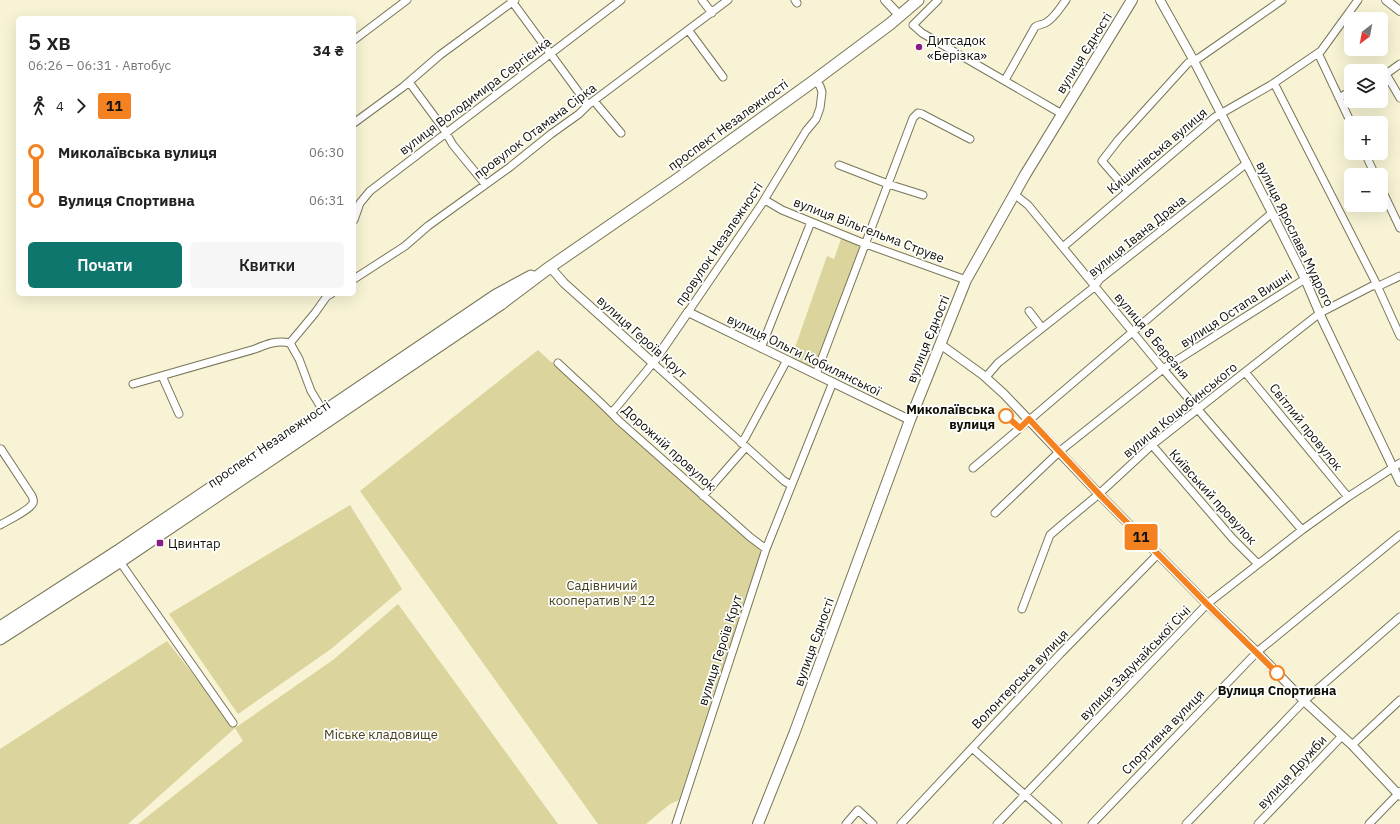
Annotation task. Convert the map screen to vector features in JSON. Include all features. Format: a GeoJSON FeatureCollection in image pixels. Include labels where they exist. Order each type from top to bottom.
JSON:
{"type":"FeatureCollection","features":[{"type":"Feature","properties":{"kind":"main road","name":"проспект Незалежності"},"geometry":{"type":"LineString","coordinates":[[0,639],[502,297],[522,280],[550,267],[679,178],[815,80],[900,16],[918,0]]}},
{"type":"Feature","properties":{"kind":"main road","name":"вулиця Єдності"},"geometry":{"type":"LineString","coordinates":[[758,824],[794,734],[910,420],[966,280],[1014,194],[1132,0]]}},
{"type":"Feature","properties":{"kind":"main road","name":"проспект Незалежності"},"geometry":{"type":"LineString","coordinates":[[0,627],[117,558]]}},
{"type":"Feature","properties":{"kind":"street"},"geometry":{"type":"LineString","coordinates":[[356,38],[407,0]]}},
{"type":"Feature","properties":{"kind":"street","name":"вулиця Володимира Сергієнка"},"geometry":{"type":"LineString","coordinates":[[356,214],[360,203],[366,194],[621,0]]}},
{"type":"Feature","properties":{"kind":"street"},"geometry":{"type":"LineString","coordinates":[[702,0],[712,13]]}},
{"type":"Feature","properties":{"kind":"street","name":"провулок Отамана Сірка"},"geometry":{"type":"LineString","coordinates":[[356,278],[406,246],[428,226],[450,212],[728,0]]}},
{"type":"Feature","properties":{"kind":"street"},"geometry":{"type":"LineString","coordinates":[[885,0],[900,16]]}},
{"type":"Feature","properties":{"kind":"street"},"geometry":{"type":"LineString","coordinates":[[938,0],[913,25],[922,33],[1062,114]]}},
{"type":"Feature","properties":{"kind":"street"},"geometry":{"type":"LineString","coordinates":[[1005,80],[1035,27],[1040,24],[1044,24],[1054,17],[1066,0]]}},
{"type":"Feature","properties":{"kind":"street","name":"вулиця Ярослава Мудрого"},"geometry":{"type":"LineString","coordinates":[[1160,0],[1222,114],[1305,279],[1320,313],[1396,465],[1400,482]]}},
{"type":"Feature","properties":{"kind":"street"},"geometry":{"type":"LineString","coordinates":[[1128,191],[1102,161],[1119,139],[1188,63],[1194,61],[1282,0]]}},
{"type":"Feature","properties":{"kind":"street","name":"Кишинівська вулиця"},"geometry":{"type":"LineString","coordinates":[[1063,247],[1215,117],[1274,83],[1322,50],[1358,0]]}},
{"type":"Feature","properties":{"kind":"street"},"geometry":{"type":"LineString","coordinates":[[1386,0],[1400,10]]}},
{"type":"Feature","properties":{"kind":"street"},"geometry":{"type":"LineString","coordinates":[[356,122],[409,82],[440,55],[513,1],[550,54],[591,103],[620,133]]}},
{"type":"Feature","properties":{"kind":"street"},"geometry":{"type":"LineString","coordinates":[[689,31],[723,76]]}},
{"type":"Feature","properties":{"kind":"street"},"geometry":{"type":"LineString","coordinates":[[1318,53],[1348,116]]}},
{"type":"Feature","properties":{"kind":"street"},"geometry":{"type":"LineString","coordinates":[[1388,71],[1400,64]]}},
{"type":"Feature","properties":{"kind":"street","name":"провулок Незалежності"},"geometry":{"type":"LineString","coordinates":[[612,412],[653,363],[765,200],[818,114],[822,92],[820,86],[815,80]]}},
{"type":"Feature","properties":{"kind":"street"},"geometry":{"type":"LineString","coordinates":[[1388,81],[1400,98]]}},
{"type":"Feature","properties":{"kind":"street"},"geometry":{"type":"LineString","coordinates":[[409,82],[446,133],[456,150],[485,184]]}},
{"type":"Feature","properties":{"kind":"street"},"geometry":{"type":"LineString","coordinates":[[1274,83],[1377,286],[1400,336]]}},
{"type":"Feature","properties":{"kind":"street"},"geometry":{"type":"LineString","coordinates":[[1339,98],[1344,95]]}},
{"type":"Feature","properties":{"kind":"street"},"geometry":{"type":"LineString","coordinates":[[816,374],[912,118],[918,113],[922,114],[970,139]]}},
{"type":"Feature","properties":{"kind":"street","name":"вулиця Івана Драча"},"geometry":{"type":"LineString","coordinates":[[986,377],[998,363],[1100,279],[1247,163]]}},
{"type":"Feature","properties":{"kind":"street"},"geometry":{"type":"LineString","coordinates":[[839,165],[888,184],[923,195]]}},
{"type":"Feature","properties":{"kind":"street","name":"вулиця 8 Березня"},"geometry":{"type":"LineString","coordinates":[[1014,194],[1028,205],[1197,410],[1302,530]]}},
{"type":"Feature","properties":{"kind":"street","name":"вулиця Вільгельма Струве"},"geometry":{"type":"LineString","coordinates":[[765,200],[782,210],[866,244],[966,280]]}},
{"type":"Feature","properties":{"kind":"street"},"geometry":{"type":"LineString","coordinates":[[1388,203],[1400,228]]}},
{"type":"Feature","properties":{"kind":"street"},"geometry":{"type":"LineString","coordinates":[[973,468],[1272,213]]}},
{"type":"Feature","properties":{"kind":"street"},"geometry":{"type":"LineString","coordinates":[[761,348],[811,222]]}},
{"type":"Feature","properties":{"kind":"street","name":"вулиця Героїв Крут"},"geometry":{"type":"LineString","coordinates":[[550,267],[564,284],[784,481],[792,485]]}},
{"type":"Feature","properties":{"kind":"street","name":"вулиця Коцюбинського"},"geometry":{"type":"LineString","coordinates":[[1022,609],[1050,535],[1099,494],[1152,445],[1320,313],[1372,286],[1381,285],[1400,276]]}},
{"type":"Feature","properties":{"kind":"street","name":"вулиця Остапа Вишні"},"geometry":{"type":"LineString","coordinates":[[995,513],[1060,451],[1163,369],[1305,279]]}},
{"type":"Feature","properties":{"kind":"street"},"geometry":{"type":"LineString","coordinates":[[290,343],[327,296]]}},
{"type":"Feature","properties":{"kind":"street"},"geometry":{"type":"LineString","coordinates":[[1029,311],[1042,328]]}},
{"type":"Feature","properties":{"kind":"street","name":"вулиця Ольги Кобилянської"},"geometry":{"type":"LineString","coordinates":[[688,312],[910,420]]}},
{"type":"Feature","properties":{"kind":"street"},"geometry":{"type":"LineString","coordinates":[[133,384],[255,349],[271,342],[282,341],[290,343],[299,359],[311,391],[327,416]]}},
{"type":"Feature","properties":{"kind":"street"},"geometry":{"type":"LineString","coordinates":[[940,344],[986,377],[1029,419],[1099,494],[1207,604],[1257,652],[1304,701],[1352,745],[1399,794],[1368,824]]}},
{"type":"Feature","properties":{"kind":"street"},"geometry":{"type":"LineString","coordinates":[[703,496],[744,445],[745,438],[787,360]]}},
{"type":"Feature","properties":{"kind":"street","name":"Дорожній провулок"},"geometry":{"type":"LineString","coordinates":[[558,363],[600,403],[612,412],[618,420],[750,537],[766,549]]}},
{"type":"Feature","properties":{"kind":"street","name":"Світлий провулок"},"geometry":{"type":"LineString","coordinates":[[1245,372],[1348,497]]}},
{"type":"Feature","properties":{"kind":"street"},"geometry":{"type":"LineString","coordinates":[[162,376],[179,414]]}},
{"type":"Feature","properties":{"kind":"street","name":"вулиця Героїв Крут"},"geometry":{"type":"LineString","coordinates":[[676,824],[766,549],[833,382]]}},
{"type":"Feature","properties":{"kind":"street","name":"Київський провулок"},"geometry":{"type":"LineString","coordinates":[[1152,445],[1233,539],[1258,564]]}},
{"type":"Feature","properties":{"kind":"street"},"geometry":{"type":"LineString","coordinates":[[0,525],[28,508],[33,502],[32,496],[1,449]]}},
{"type":"Feature","properties":{"kind":"street","name":"вулиця Задунайської Січі"},"geometry":{"type":"LineString","coordinates":[[997,824],[1207,604],[1302,530],[1396,465]]}},
{"type":"Feature","properties":{"kind":"street","name":"Спортивна вулиця"},"geometry":{"type":"LineString","coordinates":[[1092,824],[1257,652],[1400,535]]}},
{"type":"Feature","properties":{"kind":"street","name":"Волонтерська вулиця"},"geometry":{"type":"LineString","coordinates":[[901,824],[1060,654],[1158,554]]}},
{"type":"Feature","properties":{"kind":"street"},"geometry":{"type":"LineString","coordinates":[[117,558],[233,722]]}},
{"type":"Feature","properties":{"kind":"street"},"geometry":{"type":"LineString","coordinates":[[1186,824],[1304,701],[1400,617]]}},
{"type":"Feature","properties":{"kind":"street"},"geometry":{"type":"LineString","coordinates":[[1352,745],[1400,700]]}},
{"type":"Feature","properties":{"kind":"street","name":"вулиця Дружби"},"geometry":{"type":"LineString","coordinates":[[1258,824],[1342,736]]}},
{"type":"Feature","properties":{"kind":"street"},"geometry":{"type":"LineString","coordinates":[[972,748],[1058,824]]}},
{"type":"Feature","properties":{"kind":"street"},"geometry":{"type":"LineString","coordinates":[[846,824],[858,810],[873,824]]}},
{"type":"Feature","properties":{"kind":"green space"},"geometry":{"type":"Polygon","coordinates":[[[842,236],[858,244],[861,249],[817,370],[791,359],[827,256],[834,259],[842,236]]]}},
{"type":"Feature","properties":{"kind":"green space","name":"Садівничий кооператив № 12"},"geometry":{"type":"Polygon","coordinates":[[[538,350],[551,362],[556,363],[760,550],[760,554],[679,800],[670,804],[646,824],[598,824],[360,491],[538,350]]]}},
{"type":"Feature","properties":{"kind":"green space"},"geometry":{"type":"Polygon","coordinates":[[[350,505],[402,589],[331,649],[238,714],[169,614],[350,505]]]}},
{"type":"Feature","properties":{"kind":"green space","name":"Міське кладовище"},"geometry":{"type":"Polygon","coordinates":[[[398,604],[558,824],[138,824],[243,741],[235,728],[333,660],[398,604]]]}},
{"type":"Feature","properties":{"kind":"green space"},"geometry":{"type":"Polygon","coordinates":[[[167,641],[235,728],[128,824],[0,824],[0,749],[167,641]]]}},
{"type":"Feature","properties":{"kind":"bus line","name":"11"},"geometry":{"type":"LineString","coordinates":[[1006,416],[1020,428],[1029,419],[1099,494],[1277,673]]}},
{"type":"Feature","properties":{"kind":"place","name":"Дитсадок «Берізка»"},"geometry":{"type":"Point","coordinates":[919,47]}},
{"type":"Feature","properties":{"kind":"place","name":"Миколаївська вулиця"},"geometry":{"type":"Point","coordinates":[1006,416]}},
{"type":"Feature","properties":{"kind":"place","name":"Цвинтар"},"geometry":{"type":"Point","coordinates":[160,543]}},
{"type":"Feature","properties":{"kind":"place","name":"Вулиця Спортивна"},"geometry":{"type":"Point","coordinates":[1277,673]}}]}
